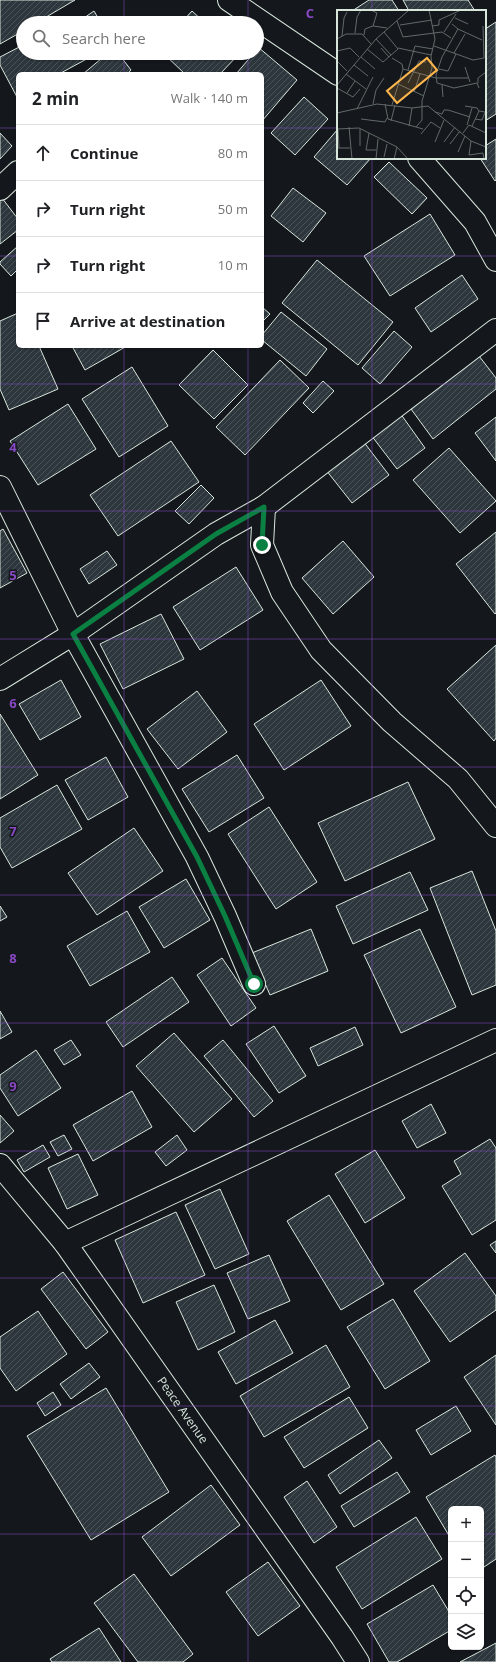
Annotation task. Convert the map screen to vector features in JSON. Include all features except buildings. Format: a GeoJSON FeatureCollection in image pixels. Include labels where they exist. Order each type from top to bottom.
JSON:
{"type":"FeatureCollection","features":[{"type":"Feature","properties":{"kind":"street"},"geometry":{"type":"LineString","coordinates":[[229,0],[253,16]]}},
{"type":"Feature","properties":{"kind":"street"},"geometry":{"type":"LineString","coordinates":[[264,24],[337,73]]}},
{"type":"Feature","properties":{"kind":"street"},"geometry":{"type":"LineString","coordinates":[[420,159],[474,222],[496,260]]}},
{"type":"Feature","properties":{"kind":"street"},"geometry":{"type":"LineString","coordinates":[[0,189],[16,174]]}},
{"type":"Feature","properties":{"kind":"street"},"geometry":{"type":"LineString","coordinates":[[0,678],[73,634],[216,534],[264,507],[496,330]]}},
{"type":"Feature","properties":{"kind":"street"},"geometry":{"type":"LineString","coordinates":[[0,487],[73,634],[197,857],[225,916],[254,984]]}},
{"type":"Feature","properties":{"kind":"street"},"geometry":{"type":"LineString","coordinates":[[264,507],[262,545],[282,592],[321,650],[392,722],[458,779],[496,826]]}},
{"type":"Feature","properties":{"kind":"street"},"geometry":{"type":"LineString","coordinates":[[65,1243],[496,1040]]}},
{"type":"Feature","properties":{"kind":"street","name":"Peace Avenue"},"geometry":{"type":"LineString","coordinates":[[0,1165],[65,1243],[342,1637],[358,1662]]}},
{"type":"Feature","properties":{"kind":"route"},"geometry":{"type":"LineString","coordinates":[[254,984],[225,916],[197,857],[73,634],[216,534],[264,507],[262,545]]}}]}
